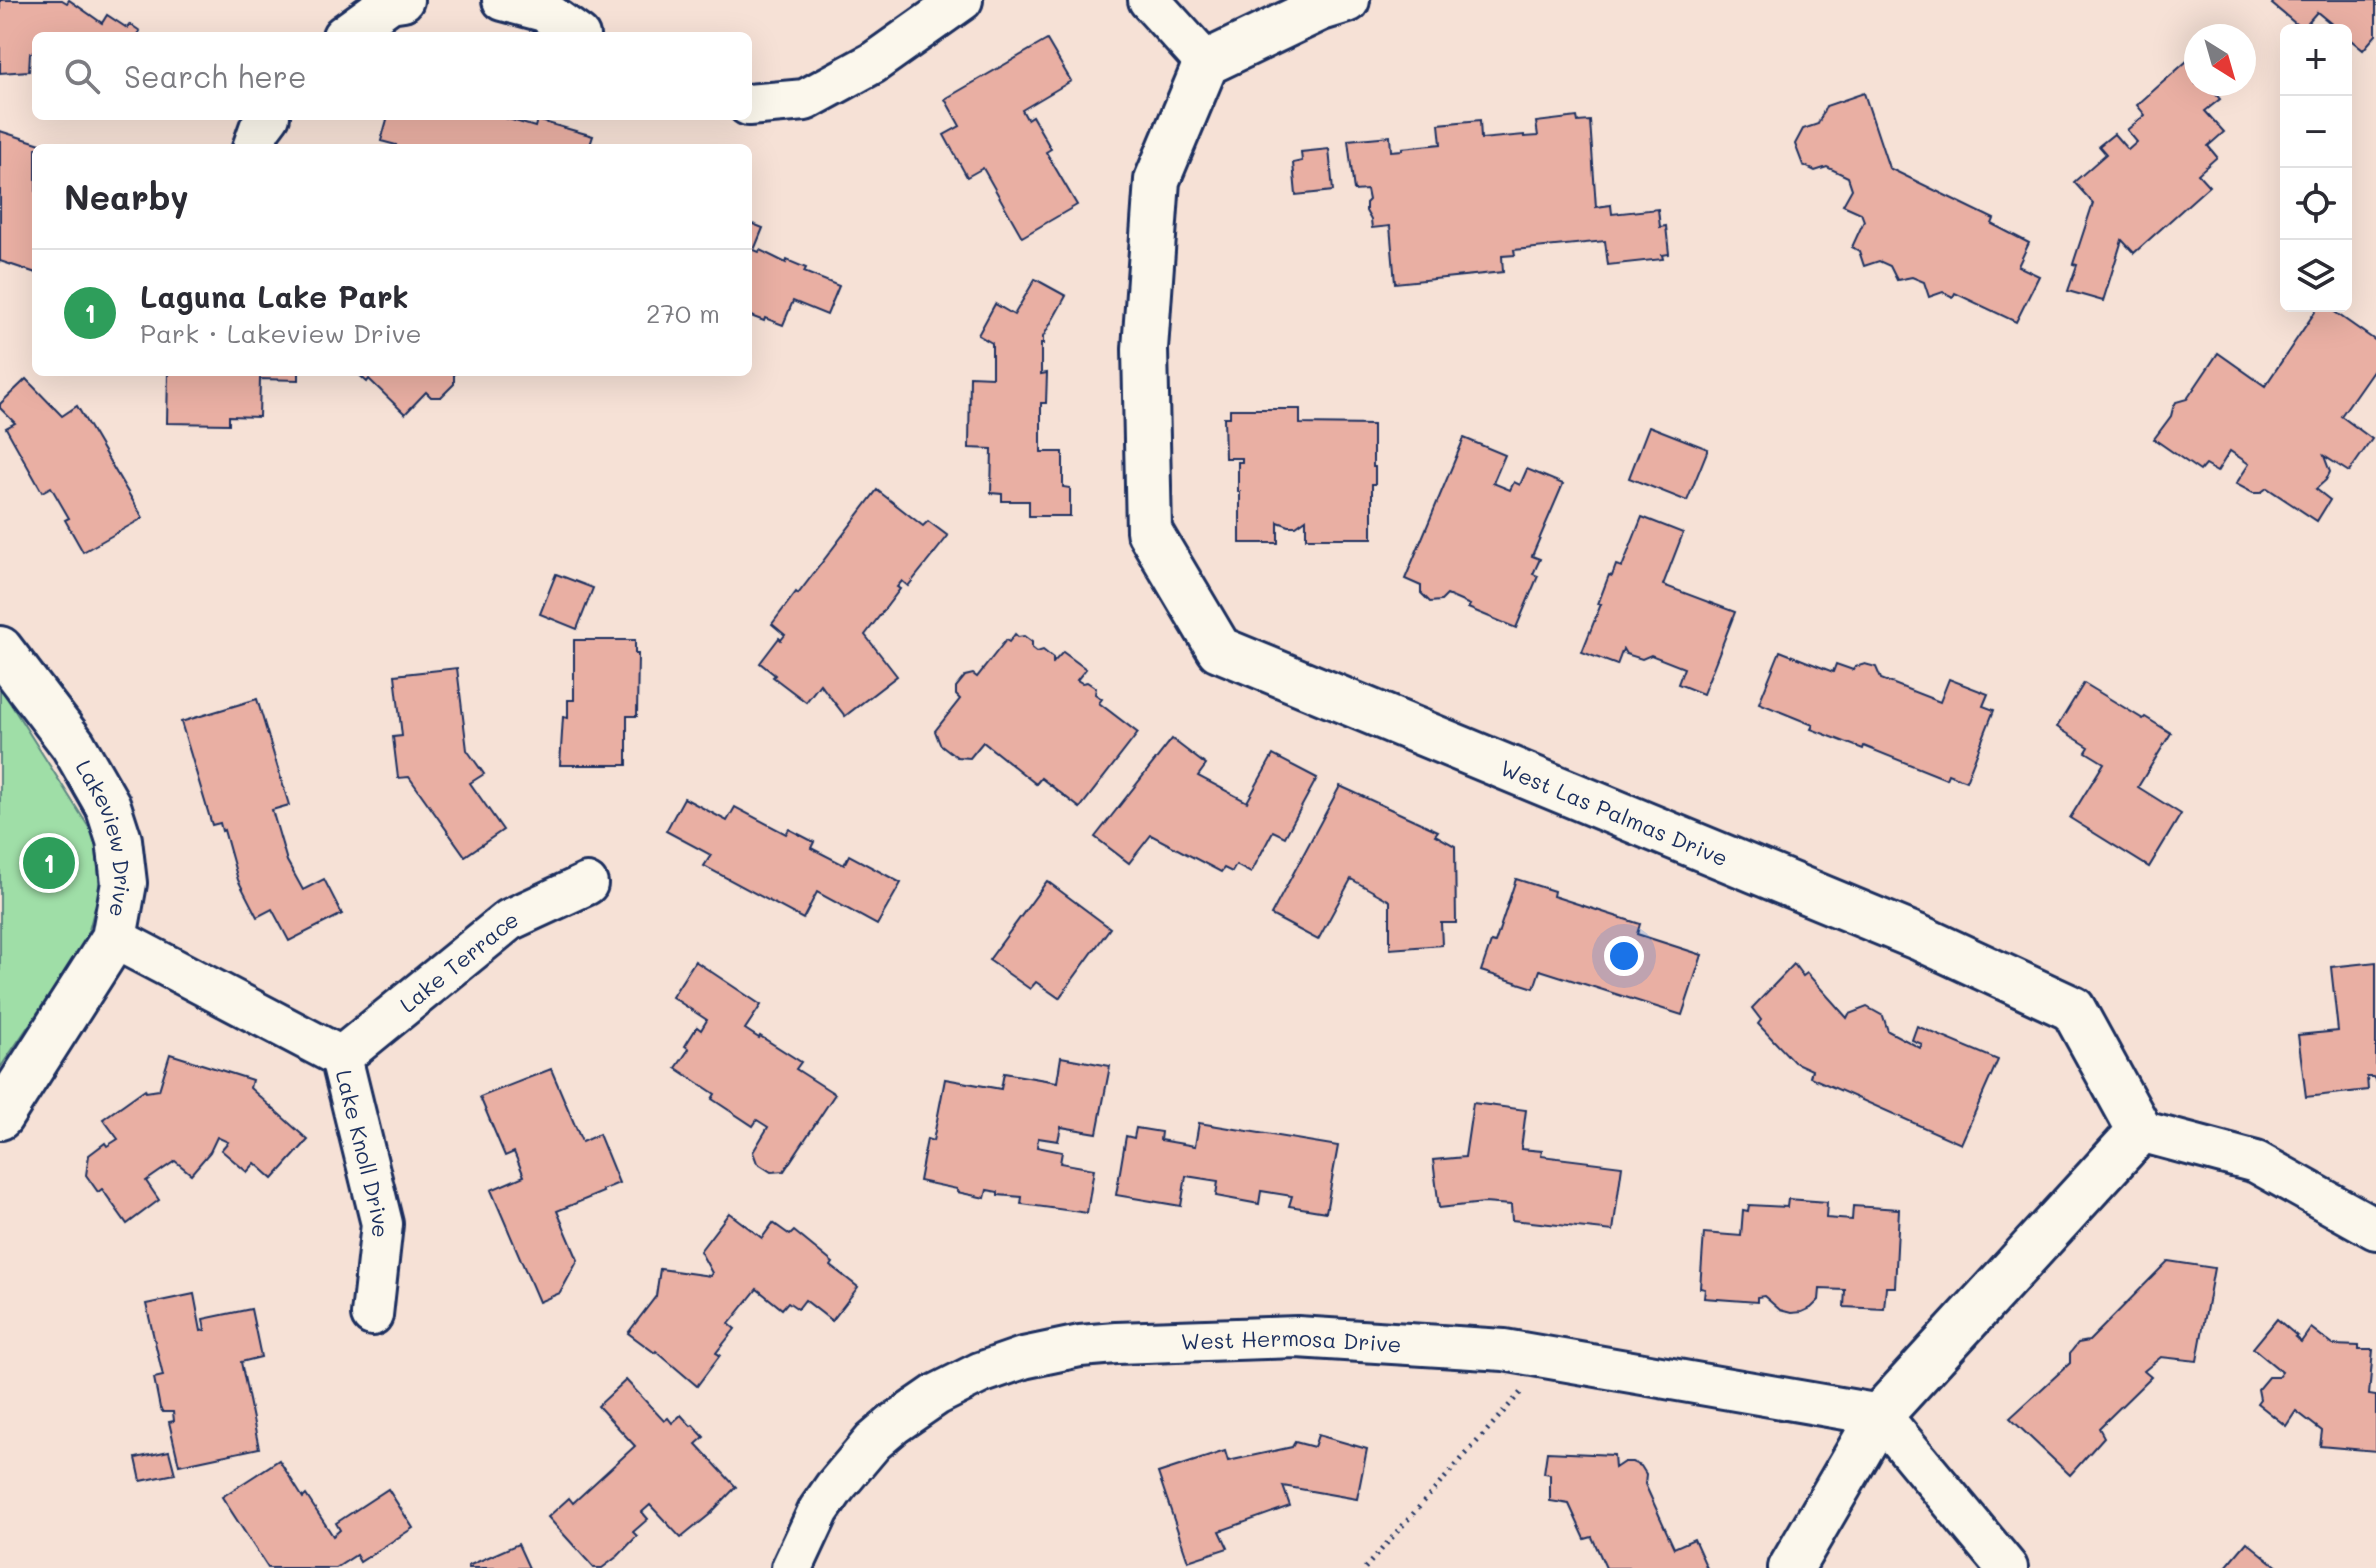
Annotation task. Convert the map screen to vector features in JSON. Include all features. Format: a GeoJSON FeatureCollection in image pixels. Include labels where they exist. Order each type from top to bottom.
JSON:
{"type":"FeatureCollection","features":[{"type":"Feature","properties":{"kind":"street"},"geometry":{"type":"LineString","coordinates":[[349,32],[390,2],[403,0]]}},
{"type":"Feature","properties":{"kind":"street"},"geometry":{"type":"LineString","coordinates":[[503,0],[544,11],[573,32]]}},
{"type":"Feature","properties":{"kind":"street"},"geometry":{"type":"LineString","coordinates":[[752,105],[805,100],[873,63],[962,0]]}},
{"type":"Feature","properties":{"kind":"street"},"geometry":{"type":"LineString","coordinates":[[1149,0],[1206,63],[1321,8],[1347,0]]}},
{"type":"Feature","properties":{"kind":"street","name":"West Las Palmas Drive"},"geometry":{"type":"LineString","coordinates":[[1206,63],[1157,180],[1145,349],[1148,516],[1149,531],[1219,649],[1922,939],[2073,1009],[2140,1131]]}},
{"type":"Feature","properties":{"kind":"street"},"geometry":{"type":"LineString","coordinates":[[254,144],[266,120]]}},
{"type":"Feature","properties":{"kind":"street","name":"Lakeview Drive"},"geometry":{"type":"LineString","coordinates":[[0,649],[73,745],[108,806],[119,840],[124,883],[114,938],[0,1117]]}},
{"type":"Feature","properties":{"kind":"street","name":"Lake Terrace"},"geometry":{"type":"LineString","coordinates":[[341,1057],[509,920],[587,884]]}},
{"type":"Feature","properties":{"kind":"street","name":"Lake Knoll Drive"},"geometry":{"type":"LineString","coordinates":[[114,938],[341,1057],[382,1224],[372,1315]]}},
{"type":"Feature","properties":{"kind":"street"},"geometry":{"type":"LineString","coordinates":[[1791,1568],[1880,1415],[2140,1131],[2256,1162],[2376,1229]]}},
{"type":"Feature","properties":{"kind":"street","name":"West Hermosa Drive"},"geometry":{"type":"LineString","coordinates":[[792,1568],[819,1510],[835,1487],[873,1442],[915,1408],[980,1373],[1023,1358],[1080,1346],[1297,1337],[1504,1350],[1880,1415]]}},
{"type":"Feature","properties":{"kind":"street"},"geometry":{"type":"LineString","coordinates":[[1880,1415],[2007,1568]]}},
{"type":"Feature","properties":{"kind":"path"},"geometry":{"type":"LineString","coordinates":[[1365,1568],[1550,1359]]}},
{"type":"Feature","properties":{"kind":"green space"},"geometry":{"type":"Polygon","coordinates":[[[0,687],[95,837],[100,889],[86,941],[0,1068],[0,687]]]}},
{"type":"Feature","properties":{"kind":"building"},"geometry":{"type":"Polygon","coordinates":[[[0,0],[62,0],[67,3],[69,0],[102,23],[107,15],[127,28],[130,24],[140,31],[32,32],[29,71],[0,73],[0,0]]]}},
{"type":"Feature","properties":{"kind":"building"},"geometry":{"type":"Polygon","coordinates":[[[2275,0],[2376,0],[2376,35],[2363,50],[2352,41],[2352,24],[2332,24],[2317,12],[2306,24],[2296,24],[2272,4],[2275,0]]]}},
{"type":"Feature","properties":{"kind":"building"},"geometry":{"type":"Polygon","coordinates":[[[1047,40],[1071,81],[1022,110],[1027,119],[1032,116],[1051,149],[1046,152],[1077,205],[1022,237],[983,168],[967,177],[944,135],[960,126],[945,99],[1047,40]]]}},
{"type":"Feature","properties":{"kind":"building"},"geometry":{"type":"Polygon","coordinates":[[[2184,64],[2184,96],[2217,96],[2220,99],[2205,111],[2224,132],[2208,146],[2217,157],[2198,174],[2209,186],[2134,253],[2122,240],[2103,301],[2068,291],[2077,265],[2073,264],[2093,203],[2074,182],[2106,154],[2099,146],[2114,134],[2128,150],[2137,142],[2127,130],[2145,115],[2137,105],[2184,64]]]}},
{"type":"Feature","properties":{"kind":"building"},"geometry":{"type":"Polygon","coordinates":[[[1864,93],[1889,168],[1994,219],[1992,224],[2029,243],[2018,266],[2039,276],[2016,322],[1955,293],[1953,297],[1943,292],[1929,297],[1924,282],[1912,277],[1897,280],[1890,266],[1879,261],[1864,266],[1859,251],[1852,247],[1864,221],[1861,213],[1843,205],[1852,189],[1848,177],[1827,167],[1815,171],[1803,165],[1795,144],[1803,129],[1818,124],[1826,106],[1864,93]]]}},
{"type":"Feature","properties":{"kind":"building"},"geometry":{"type":"Polygon","coordinates":[[[1577,117],[1578,122],[1590,121],[1596,207],[1611,205],[1612,214],[1658,209],[1660,227],[1666,226],[1669,254],[1662,255],[1663,259],[1608,265],[1605,241],[1514,250],[1515,255],[1502,256],[1503,272],[1395,283],[1390,226],[1372,228],[1366,211],[1369,200],[1367,190],[1354,191],[1348,140],[1390,136],[1391,151],[1402,150],[1441,144],[1439,124],[1480,120],[1481,139],[1524,137],[1538,136],[1536,122],[1577,117]]]}},
{"type":"Feature","properties":{"kind":"building"},"geometry":{"type":"Polygon","coordinates":[[[387,120],[511,120],[535,127],[537,120],[593,136],[590,144],[392,144],[381,141],[387,120]]]}},
{"type":"Feature","properties":{"kind":"building"},"geometry":{"type":"Polygon","coordinates":[[[0,131],[41,144],[32,144],[32,272],[0,261],[0,131]]]}},
{"type":"Feature","properties":{"kind":"building"},"geometry":{"type":"Polygon","coordinates":[[[1329,149],[1333,191],[1296,195],[1293,163],[1302,161],[1301,152],[1329,149]]]}},
{"type":"Feature","properties":{"kind":"building"},"geometry":{"type":"Polygon","coordinates":[[[752,224],[763,228],[754,250],[806,268],[804,272],[839,286],[827,315],[793,301],[783,325],[765,318],[764,321],[752,316],[752,224]]]}},
{"type":"Feature","properties":{"kind":"building"},"geometry":{"type":"Polygon","coordinates":[[[1035,279],[1066,296],[1041,344],[1041,374],[1047,373],[1046,403],[1041,403],[1041,452],[1063,452],[1063,487],[1070,488],[1070,516],[1029,516],[1029,501],[1002,501],[1002,494],[991,493],[992,449],[969,448],[970,376],[992,377],[992,343],[978,335],[995,304],[1014,315],[1035,279]]]}},
{"type":"Feature","properties":{"kind":"building"},"geometry":{"type":"Polygon","coordinates":[[[2315,312],[2335,312],[2376,341],[2376,366],[2341,416],[2372,439],[2349,472],[2324,456],[2330,472],[2316,489],[2330,500],[2317,521],[2267,488],[2253,493],[2236,484],[2249,464],[2230,451],[2217,472],[2205,465],[2200,471],[2154,439],[2171,416],[2176,402],[2187,399],[2218,353],[2265,386],[2315,312]]]}},
{"type":"Feature","properties":{"kind":"building"},"geometry":{"type":"Polygon","coordinates":[[[168,376],[299,376],[299,380],[260,379],[259,417],[229,416],[229,424],[167,423],[168,376]]]}},
{"type":"Feature","properties":{"kind":"building"},"geometry":{"type":"Polygon","coordinates":[[[360,376],[454,376],[454,384],[441,397],[431,397],[426,392],[405,414],[369,379],[367,382],[360,376]]]}},
{"type":"Feature","properties":{"kind":"building"},"geometry":{"type":"Polygon","coordinates":[[[26,379],[62,416],[77,406],[143,518],[83,552],[65,520],[69,518],[51,487],[42,492],[6,428],[15,423],[0,408],[0,404],[26,379]]]}},
{"type":"Feature","properties":{"kind":"building"},"geometry":{"type":"Polygon","coordinates":[[[1230,409],[1300,409],[1300,424],[1373,425],[1375,484],[1372,484],[1372,538],[1306,538],[1306,519],[1296,526],[1278,522],[1278,543],[1240,543],[1238,462],[1242,462],[1242,458],[1225,458],[1224,417],[1230,417],[1230,409]]]}},
{"type":"Feature","properties":{"kind":"building"},"geometry":{"type":"Polygon","coordinates":[[[1649,426],[1708,449],[1687,501],[1629,478],[1649,426]]]}},
{"type":"Feature","properties":{"kind":"building"},"geometry":{"type":"Polygon","coordinates":[[[1464,438],[1505,455],[1493,483],[1510,490],[1514,482],[1520,485],[1527,469],[1563,484],[1532,556],[1540,559],[1533,574],[1538,576],[1516,628],[1468,608],[1470,605],[1447,595],[1441,601],[1430,602],[1421,593],[1421,586],[1405,579],[1464,438]]]}},
{"type":"Feature","properties":{"kind":"building"},"geometry":{"type":"Polygon","coordinates":[[[877,490],[923,526],[928,521],[948,536],[908,586],[902,581],[897,587],[900,589],[865,635],[897,676],[845,716],[820,684],[806,702],[760,663],[779,638],[781,640],[785,635],[772,624],[877,490]]]}},
{"type":"Feature","properties":{"kind":"building"},"geometry":{"type":"Polygon","coordinates":[[[1642,517],[1683,533],[1663,585],[1735,612],[1703,694],[1678,684],[1684,668],[1651,655],[1642,659],[1626,654],[1623,649],[1617,665],[1582,652],[1609,575],[1612,576],[1616,565],[1622,567],[1642,517]]]}},
{"type":"Feature","properties":{"kind":"building"},"geometry":{"type":"Polygon","coordinates":[[[556,574],[593,588],[577,629],[540,614],[556,574]]]}},
{"type":"Feature","properties":{"kind":"building"},"geometry":{"type":"Polygon","coordinates":[[[1015,634],[1032,642],[1032,648],[1037,652],[1043,650],[1053,658],[1053,663],[1063,652],[1086,669],[1077,680],[1096,688],[1095,694],[1102,699],[1099,703],[1138,733],[1080,808],[1041,778],[1036,784],[983,742],[970,758],[957,757],[940,744],[935,731],[960,699],[956,695],[956,687],[965,676],[973,674],[977,677],[1006,640],[1009,642],[1015,634]]]}},
{"type":"Feature","properties":{"kind":"building"},"geometry":{"type":"Polygon","coordinates":[[[574,640],[635,640],[635,654],[638,654],[637,716],[627,716],[627,765],[560,765],[563,717],[568,718],[568,700],[574,700],[574,640]]]}},
{"type":"Feature","properties":{"kind":"building"},"geometry":{"type":"Polygon","coordinates":[[[1780,651],[1833,672],[1836,664],[1853,670],[1865,664],[1876,667],[1881,679],[1940,702],[1949,679],[1988,694],[1983,706],[1994,710],[1966,781],[1948,774],[1946,779],[1864,746],[1863,749],[1811,729],[1813,725],[1759,703],[1780,651]]]}},
{"type":"Feature","properties":{"kind":"building"},"geometry":{"type":"Polygon","coordinates":[[[457,668],[467,750],[484,774],[470,783],[503,830],[465,856],[409,777],[398,778],[393,737],[402,736],[395,675],[457,668]]]}},
{"type":"Feature","properties":{"kind":"building"},"geometry":{"type":"Polygon","coordinates":[[[2084,683],[2171,733],[2138,787],[2181,814],[2149,867],[2070,818],[2104,763],[2086,752],[2089,747],[2057,727],[2084,683]]]}},
{"type":"Feature","properties":{"kind":"building"},"geometry":{"type":"Polygon","coordinates":[[[257,699],[289,805],[272,810],[287,861],[303,890],[324,879],[342,914],[289,941],[272,909],[257,917],[238,880],[224,830],[220,823],[212,825],[181,722],[257,699]]]}},
{"type":"Feature","properties":{"kind":"building"},"geometry":{"type":"Polygon","coordinates":[[[1172,739],[1206,765],[1198,776],[1247,802],[1273,755],[1317,778],[1285,837],[1273,831],[1251,873],[1236,865],[1232,872],[1224,868],[1221,872],[1151,835],[1129,863],[1095,837],[1172,739]]]}},
{"type":"Feature","properties":{"kind":"building"},"geometry":{"type":"Polygon","coordinates":[[[1340,786],[1438,831],[1435,835],[1455,846],[1456,923],[1441,923],[1442,945],[1390,949],[1390,901],[1351,879],[1318,940],[1271,915],[1340,786]]]}},
{"type":"Feature","properties":{"kind":"building"},"geometry":{"type":"Polygon","coordinates":[[[684,798],[727,821],[735,807],[786,834],[789,829],[814,842],[811,848],[844,865],[849,855],[901,883],[877,925],[817,892],[803,919],[704,866],[711,855],[666,831],[684,798]]]}},
{"type":"Feature","properties":{"kind":"building"},"geometry":{"type":"Polygon","coordinates":[[[1516,879],[1554,891],[1553,896],[1640,924],[1637,934],[1702,955],[1682,1015],[1540,970],[1534,988],[1481,971],[1491,942],[1495,943],[1516,879]]]}},
{"type":"Feature","properties":{"kind":"building"},"geometry":{"type":"Polygon","coordinates":[[[1047,881],[1110,928],[1059,998],[1036,982],[1030,989],[989,960],[1047,881]]]}},
{"type":"Feature","properties":{"kind":"building"},"geometry":{"type":"Polygon","coordinates":[[[695,961],[761,1005],[745,1029],[801,1062],[796,1069],[835,1094],[784,1171],[771,1172],[757,1163],[753,1152],[768,1127],[757,1120],[753,1126],[712,1099],[715,1094],[676,1068],[689,1049],[685,1046],[697,1027],[701,1030],[707,1020],[672,997],[695,961]]]}},
{"type":"Feature","properties":{"kind":"building"},"geometry":{"type":"Polygon","coordinates":[[[2376,962],[2376,1081],[2373,1077],[2367,1077],[2368,1090],[2306,1097],[2298,1035],[2338,1031],[2331,967],[2376,962]]]}},
{"type":"Feature","properties":{"kind":"building"},"geometry":{"type":"Polygon","coordinates":[[[1794,964],[1803,976],[1807,973],[1847,1018],[1849,1014],[1867,1007],[1883,1016],[1888,1031],[1920,1048],[1922,1044],[1912,1040],[1917,1026],[1998,1060],[1961,1144],[1810,1077],[1812,1070],[1794,1062],[1758,1024],[1761,1020],[1752,1008],[1794,964]]]}},
{"type":"Feature","properties":{"kind":"building"},"geometry":{"type":"Polygon","coordinates":[[[170,1054],[252,1080],[250,1088],[308,1140],[273,1179],[255,1163],[247,1172],[221,1150],[228,1142],[217,1137],[210,1152],[191,1174],[175,1161],[146,1181],[159,1200],[127,1224],[102,1189],[98,1192],[86,1175],[89,1155],[105,1143],[107,1146],[118,1139],[103,1119],[145,1089],[146,1092],[159,1090],[170,1054]]]}},
{"type":"Feature","properties":{"kind":"building"},"geometry":{"type":"Polygon","coordinates":[[[1061,1057],[1110,1066],[1097,1133],[1061,1127],[1058,1141],[1038,1138],[1037,1147],[1062,1152],[1060,1163],[1094,1169],[1087,1213],[1021,1204],[1022,1197],[998,1195],[998,1192],[987,1190],[985,1198],[919,1181],[927,1139],[933,1141],[945,1079],[1001,1089],[1004,1073],[1057,1082],[1061,1057]]]}},
{"type":"Feature","properties":{"kind":"building"},"geometry":{"type":"Polygon","coordinates":[[[551,1069],[582,1142],[599,1134],[619,1183],[557,1211],[578,1260],[560,1293],[539,1302],[491,1190],[524,1176],[514,1152],[505,1156],[480,1097],[551,1069]]]}},
{"type":"Feature","properties":{"kind":"building"},"geometry":{"type":"Polygon","coordinates":[[[1473,1103],[1526,1110],[1521,1149],[1542,1151],[1541,1156],[1622,1166],[1613,1231],[1512,1220],[1511,1205],[1484,1203],[1439,1208],[1433,1160],[1465,1157],[1473,1103]]]}},
{"type":"Feature","properties":{"kind":"building"},"geometry":{"type":"Polygon","coordinates":[[[1199,1123],[1338,1146],[1326,1212],[1289,1206],[1292,1196],[1261,1191],[1259,1204],[1216,1196],[1218,1181],[1186,1176],[1181,1206],[1116,1195],[1126,1136],[1134,1138],[1136,1128],[1161,1132],[1160,1140],[1195,1146],[1199,1123]]]}},
{"type":"Feature","properties":{"kind":"building"},"geometry":{"type":"Polygon","coordinates":[[[1788,1199],[1827,1202],[1826,1218],[1852,1220],[1853,1206],[1899,1209],[1895,1287],[1886,1287],[1884,1309],[1844,1307],[1845,1290],[1820,1289],[1819,1300],[1811,1308],[1791,1313],[1780,1310],[1764,1296],[1757,1297],[1757,1302],[1704,1298],[1705,1289],[1700,1288],[1704,1233],[1741,1236],[1743,1210],[1748,1211],[1749,1205],[1787,1207],[1788,1199]]]}},
{"type":"Feature","properties":{"kind":"building"},"geometry":{"type":"Polygon","coordinates":[[[729,1213],[762,1238],[773,1223],[790,1235],[794,1231],[858,1287],[832,1321],[805,1300],[798,1309],[788,1302],[782,1309],[757,1289],[729,1324],[735,1329],[716,1353],[720,1355],[697,1386],[656,1351],[628,1333],[656,1296],[660,1269],[710,1276],[712,1273],[700,1251],[729,1213]]]}},
{"type":"Feature","properties":{"kind":"building"},"geometry":{"type":"Polygon","coordinates":[[[2168,1261],[2214,1268],[2197,1361],[2161,1357],[2144,1371],[2151,1377],[2099,1428],[2104,1437],[2070,1475],[2010,1418],[2070,1363],[2070,1353],[2078,1343],[2089,1341],[2168,1261]]]}},
{"type":"Feature","properties":{"kind":"building"},"geometry":{"type":"Polygon","coordinates":[[[194,1294],[201,1331],[205,1330],[203,1319],[251,1309],[261,1357],[241,1362],[259,1448],[179,1465],[169,1422],[174,1421],[173,1412],[163,1412],[160,1408],[154,1378],[163,1376],[146,1304],[194,1294]]]}},
{"type":"Feature","properties":{"kind":"building"},"geometry":{"type":"Polygon","coordinates":[[[2277,1319],[2301,1342],[2311,1328],[2333,1345],[2373,1350],[2369,1395],[2376,1396],[2376,1451],[2320,1446],[2322,1431],[2296,1411],[2286,1426],[2257,1403],[2260,1399],[2258,1389],[2268,1377],[2278,1377],[2282,1372],[2253,1348],[2277,1319]]]}},
{"type":"Feature","properties":{"kind":"building"},"geometry":{"type":"Polygon","coordinates":[[[626,1380],[664,1421],[668,1418],[672,1423],[681,1415],[693,1425],[704,1437],[696,1444],[736,1487],[681,1538],[650,1505],[642,1512],[648,1519],[633,1532],[637,1536],[602,1568],[594,1568],[548,1517],[569,1498],[573,1503],[635,1446],[598,1406],[626,1380]]]}},
{"type":"Feature","properties":{"kind":"building"},"geometry":{"type":"Polygon","coordinates":[[[1318,1435],[1367,1449],[1357,1499],[1283,1486],[1290,1506],[1220,1531],[1228,1548],[1188,1561],[1158,1473],[1225,1451],[1228,1461],[1292,1447],[1295,1442],[1314,1447],[1318,1435]]]}},
{"type":"Feature","properties":{"kind":"building"},"geometry":{"type":"Polygon","coordinates":[[[169,1451],[175,1474],[141,1481],[136,1458],[169,1451]]]}},
{"type":"Feature","properties":{"kind":"building"},"geometry":{"type":"Polygon","coordinates":[[[1547,1452],[1614,1455],[1615,1468],[1624,1462],[1641,1466],[1646,1474],[1645,1484],[1674,1548],[1694,1539],[1707,1568],[1606,1568],[1592,1537],[1585,1539],[1569,1504],[1550,1501],[1550,1474],[1544,1473],[1547,1452]]]}},
{"type":"Feature","properties":{"kind":"building"},"geometry":{"type":"Polygon","coordinates":[[[279,1460],[303,1498],[306,1495],[333,1536],[340,1530],[336,1523],[388,1489],[413,1528],[360,1562],[356,1555],[336,1568],[268,1568],[222,1497],[279,1460]]]}},
{"type":"Feature","properties":{"kind":"building"},"geometry":{"type":"Polygon","coordinates":[[[2247,1542],[2279,1568],[2225,1568],[2247,1542]]]}},
{"type":"Feature","properties":{"kind":"building"},"geometry":{"type":"Polygon","coordinates":[[[518,1544],[529,1568],[468,1568],[468,1566],[518,1544]]]}},
{"type":"Feature","properties":{"kind":"place","name":"Laguna Lake Park"},"geometry":{"type":"Point","coordinates":[49,863]}}]}
